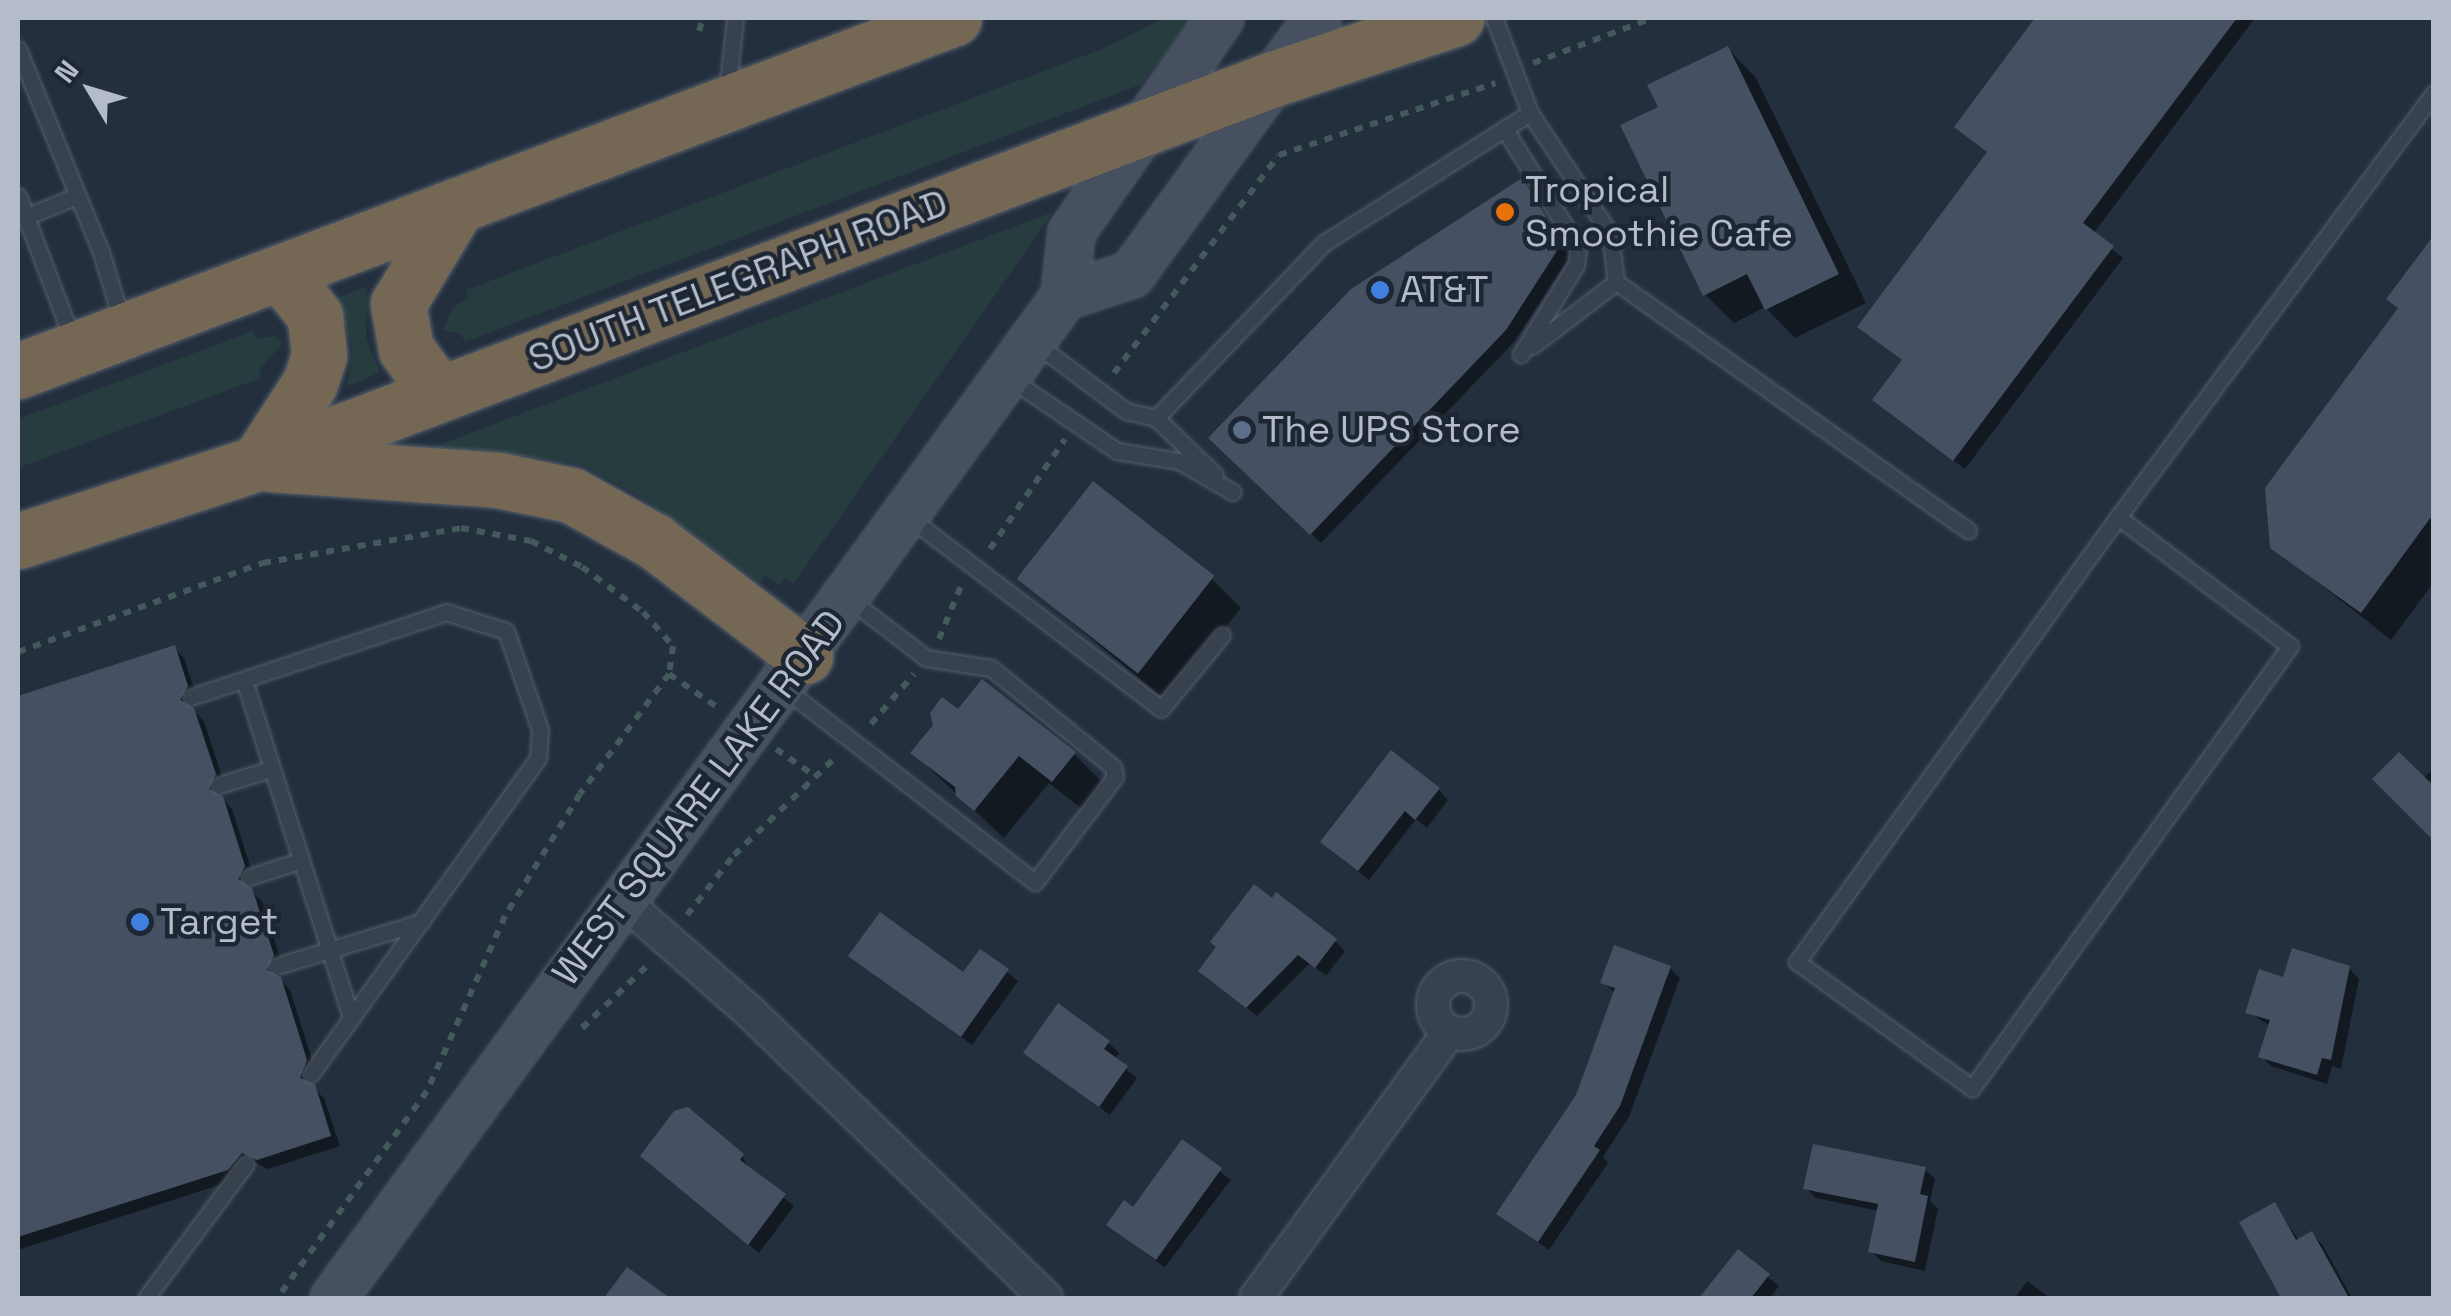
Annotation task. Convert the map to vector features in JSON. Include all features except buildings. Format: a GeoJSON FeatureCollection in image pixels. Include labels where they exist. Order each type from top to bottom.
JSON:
{"type":"FeatureCollection","features":[{"type":"Feature","properties":{"kind":"highway"},"geometry":{"type":"LineString","coordinates":[[18,371],[954,18]]}},
{"type":"Feature","properties":{"kind":"highway","name":"SOUTH TELEGRAPH ROAD"},"geometry":{"type":"LineString","coordinates":[[18,541],[258,463],[1274,79],[1456,18]]}},
{"type":"Feature","properties":{"kind":"highway"},"geometry":{"type":"LineString","coordinates":[[439,394],[406,349],[398,304],[458,205]]}},
{"type":"Feature","properties":{"kind":"highway"},"geometry":{"type":"LineString","coordinates":[[280,272],[315,316],[319,355],[310,383],[258,463],[498,480],[571,496],[654,541],[794,671]]}},
{"type":"Feature","properties":{"kind":"street","name":"WEST SQUARE LAKE ROAD"},"geometry":{"type":"LineString","coordinates":[[333,1298],[621,898],[908,516],[1064,296],[1072,232],[1220,18]]}},
{"type":"Feature","properties":{"kind":"street"},"geometry":{"type":"LineString","coordinates":[[1064,296],[1130,274],[1317,18]]}},
{"type":"Feature","properties":{"kind":"street"},"geometry":{"type":"LineString","coordinates":[[621,898],[750,1013],[1046,1298]]}},
{"type":"Feature","properties":{"kind":"street"},"geometry":{"type":"LineString","coordinates":[[1256,1298],[1448,1032]]}},
{"type":"Feature","properties":{"kind":"lane"},"geometry":{"type":"LineString","coordinates":[[726,106],[736,18]]}},
{"type":"Feature","properties":{"kind":"lane"},"geometry":{"type":"LineString","coordinates":[[1494,18],[1530,113],[1610,234],[1616,282],[1968,530]]}},
{"type":"Feature","properties":{"kind":"lane"},"geometry":{"type":"LineString","coordinates":[[18,49],[74,197],[101,252],[100,340]]}},
{"type":"Feature","properties":{"kind":"lane"},"geometry":{"type":"LineString","coordinates":[[2118,517],[2290,646],[1972,1088],[1797,962],[2118,517],[2434,93]]}},
{"type":"Feature","properties":{"kind":"lane"},"geometry":{"type":"LineString","coordinates":[[1156,418],[1324,243],[1530,113]]}},
{"type":"Feature","properties":{"kind":"lane"},"geometry":{"type":"LineString","coordinates":[[1504,128],[1578,247],[1576,265],[1521,354],[1616,282]]}},
{"type":"Feature","properties":{"kind":"lane"},"geometry":{"type":"LineString","coordinates":[[18,196],[51,271],[100,340]]}},
{"type":"Feature","properties":{"kind":"lane"},"geometry":{"type":"LineString","coordinates":[[25,217],[74,197]]}},
{"type":"Feature","properties":{"kind":"lane"},"geometry":{"type":"LineString","coordinates":[[1019,358],[1126,411],[1156,418],[1232,492],[1179,461],[1116,451],[1019,358]]}},
{"type":"Feature","properties":{"kind":"lane"},"geometry":{"type":"LineString","coordinates":[[908,516],[1161,709],[1222,635]]}},
{"type":"Feature","properties":{"kind":"lane"},"geometry":{"type":"LineString","coordinates":[[794,671],[908,789],[1030,880],[1040,879],[1117,773],[992,668],[926,658],[848,598]]}},
{"type":"Feature","properties":{"kind":"lane"},"geometry":{"type":"LineString","coordinates":[[191,697],[446,612],[506,632],[540,730],[538,758],[312,1074]]}},
{"type":"Feature","properties":{"kind":"lane"},"geometry":{"type":"LineString","coordinates":[[244,680],[352,1018]]}},
{"type":"Feature","properties":{"kind":"lane"},"geometry":{"type":"LineString","coordinates":[[220,785],[271,769]]}},
{"type":"Feature","properties":{"kind":"lane"},"geometry":{"type":"LineString","coordinates":[[248,877],[299,861]]}},
{"type":"Feature","properties":{"kind":"lane"},"geometry":{"type":"LineString","coordinates":[[277,966],[421,922]]}},
{"type":"Feature","properties":{"kind":"lane"},"geometry":{"type":"LineString","coordinates":[[146,1298],[246,1164]]}},
{"type":"Feature","properties":{"kind":"path"},"geometry":{"type":"LineString","coordinates":[[699,31],[702,18]]}},
{"type":"Feature","properties":{"kind":"path"},"geometry":{"type":"LineString","coordinates":[[1554,51],[1653,18]]}},
{"type":"Feature","properties":{"kind":"path"},"geometry":{"type":"LineString","coordinates":[[1118,369],[1279,154],[1486,88]]}},
{"type":"Feature","properties":{"kind":"path"},"geometry":{"type":"LineString","coordinates":[[986,554],[1060,446]]}},
{"type":"Feature","properties":{"kind":"path"},"geometry":{"type":"LineString","coordinates":[[18,652],[262,563],[460,528],[531,541],[612,587],[673,646],[668,674],[580,794],[505,916],[482,981],[427,1091],[277,1298]]}},
{"type":"Feature","properties":{"kind":"path"},"geometry":{"type":"LineString","coordinates":[[935,645],[960,588]]}},
{"type":"Feature","properties":{"kind":"path"},"geometry":{"type":"LineString","coordinates":[[668,674],[706,699]]}},
{"type":"Feature","properties":{"kind":"path"},"geometry":{"type":"LineString","coordinates":[[858,736],[912,678]]}},
{"type":"Feature","properties":{"kind":"path"},"geometry":{"type":"LineString","coordinates":[[685,918],[734,854],[838,756]]}},
{"type":"Feature","properties":{"kind":"path"},"geometry":{"type":"LineString","coordinates":[[797,764],[816,776]]}},
{"type":"Feature","properties":{"kind":"green space"},"geometry":{"type":"Polygon","coordinates":[[[1165,18],[1193,18],[1142,84],[465,342],[461,334],[443,330],[453,307],[468,299],[466,290],[1102,49],[1165,18]]]}},
{"type":"Feature","properties":{"kind":"green space"},"geometry":{"type":"Polygon","coordinates":[[[1053,212],[794,583],[786,578],[779,585],[766,575],[760,583],[636,494],[582,465],[526,456],[399,460],[1053,212]]]}},
{"type":"Feature","properties":{"kind":"green space"},"geometry":{"type":"Polygon","coordinates":[[[367,286],[366,339],[380,372],[347,387],[352,346],[336,299],[367,286]]]}},
{"type":"Feature","properties":{"kind":"green space"},"geometry":{"type":"Polygon","coordinates":[[[253,331],[256,339],[274,336],[282,344],[259,370],[261,378],[18,468],[18,419],[253,331]]]}},
{"type":"Feature","properties":{"kind":"place","name":"Tropical Smoothie Cafe"},"geometry":{"type":"Point","coordinates":[1505,212]}},
{"type":"Feature","properties":{"kind":"place","name":"AT&T"},"geometry":{"type":"Point","coordinates":[1380,290]}},
{"type":"Feature","properties":{"kind":"place","name":"The UPS Store"},"geometry":{"type":"Point","coordinates":[1242,430]}},
{"type":"Feature","properties":{"kind":"place","name":"Target"},"geometry":{"type":"Point","coordinates":[140,922]}}]}
